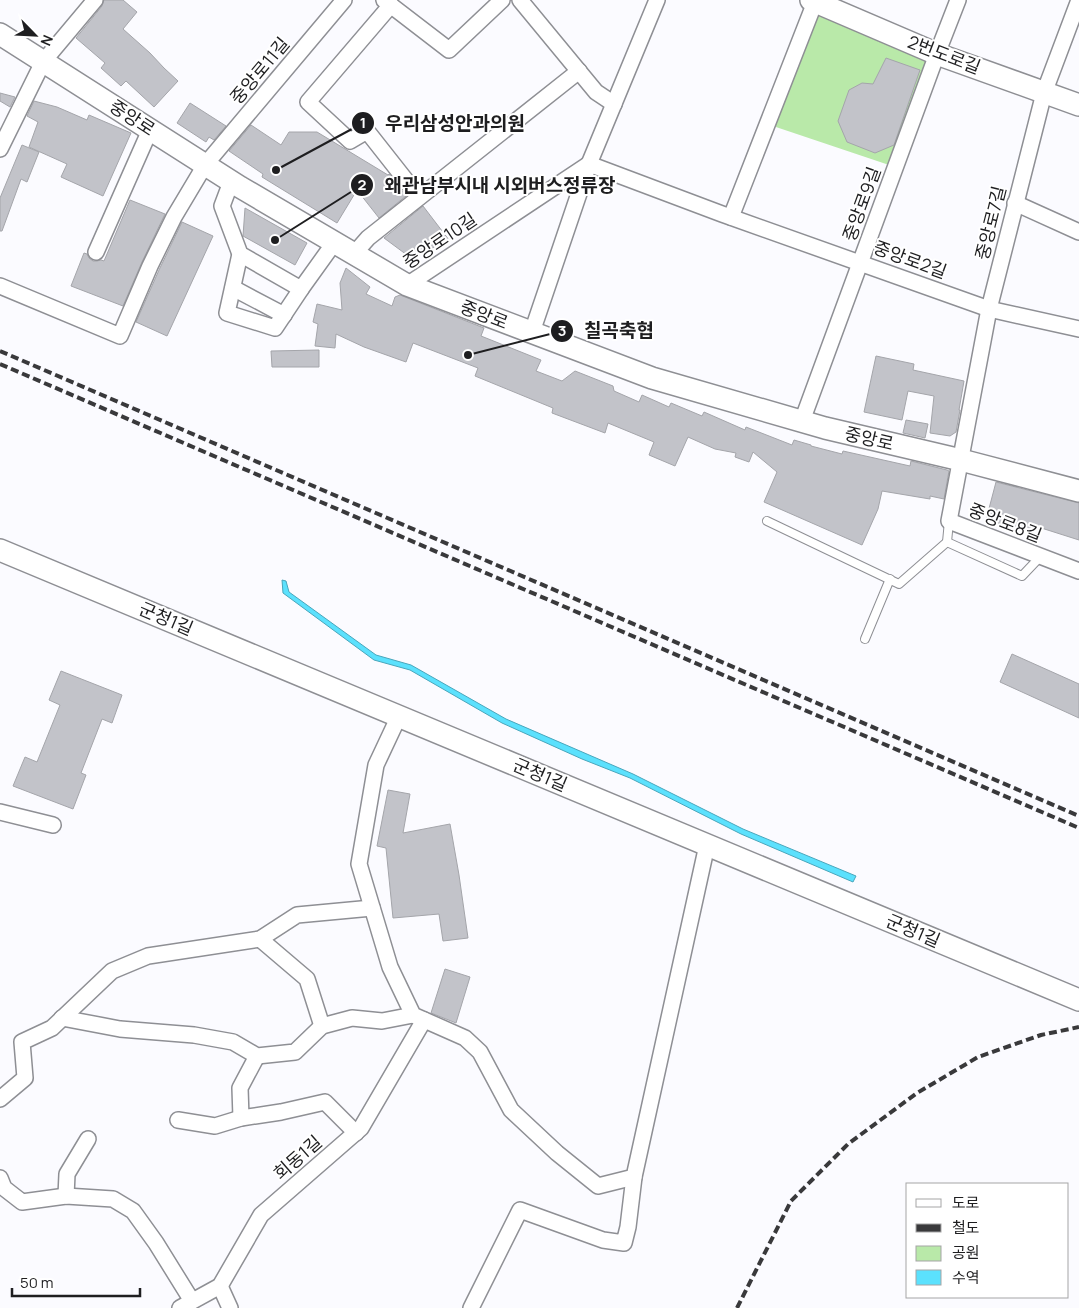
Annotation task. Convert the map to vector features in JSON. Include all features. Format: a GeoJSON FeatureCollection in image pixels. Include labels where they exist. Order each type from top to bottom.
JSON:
{"type":"FeatureCollection","features":[{"type":"Feature","properties":{"kind":"street"},"geometry":{"type":"LineString","coordinates":[[0,149],[43,62],[95,0]]}},
{"type":"Feature","properties":{"kind":"street","name":"중앙로11길"},"geometry":{"type":"LineString","coordinates":[[0,286],[120,336],[150,266],[174,217],[206,165],[344,0]]}},
{"type":"Feature","properties":{"kind":"street"},"geometry":{"type":"LineString","coordinates":[[419,197],[367,131],[350,141],[308,102],[388,3],[449,50],[502,0]]}},
{"type":"Feature","properties":{"kind":"street"},"geometry":{"type":"LineString","coordinates":[[520,0],[596,92],[614,104]]}},
{"type":"Feature","properties":{"kind":"street"},"geometry":{"type":"LineString","coordinates":[[532,332],[589,164],[657,0]]}},
{"type":"Feature","properties":{"kind":"street","name":"중앙로9길"},"geometry":{"type":"LineString","coordinates":[[802,421],[958,0]]}},
{"type":"Feature","properties":{"kind":"street","name":"중앙로7길"},"geometry":{"type":"LineString","coordinates":[[961,460],[989,309],[1015,203],[1044,93],[1079,0]]}},
{"type":"Feature","properties":{"kind":"street"},"geometry":{"type":"LineString","coordinates":[[731,217],[813,1]]}},
{"type":"Feature","properties":{"kind":"street","name":"2번도로길"},"geometry":{"type":"LineString","coordinates":[[813,1],[937,54],[1079,105]]}},
{"type":"Feature","properties":{"kind":"street","name":"중앙로"},"geometry":{"type":"LineString","coordinates":[[0,34],[231,182],[407,286],[652,378],[825,428],[961,460],[1079,491]]}},
{"type":"Feature","properties":{"kind":"street"},"geometry":{"type":"LineString","coordinates":[[354,254],[368,238],[578,71]]}},
{"type":"Feature","properties":{"kind":"street"},"geometry":{"type":"LineString","coordinates":[[96,252],[150,130]]}},
{"type":"Feature","properties":{"kind":"street","name":"중앙로2길"},"geometry":{"type":"LineString","coordinates":[[589,164],[989,309],[1079,329]]}},
{"type":"Feature","properties":{"kind":"street","name":"중앙로10길"},"geometry":{"type":"LineString","coordinates":[[407,286],[589,164]]}},
{"type":"Feature","properties":{"kind":"street"},"geometry":{"type":"LineString","coordinates":[[231,182],[222,206],[240,254],[227,313],[275,328],[334,243]]}},
{"type":"Feature","properties":{"kind":"street"},"geometry":{"type":"LineString","coordinates":[[1015,203],[1079,232]]}},
{"type":"Feature","properties":{"kind":"street"},"geometry":{"type":"LineString","coordinates":[[240,254],[301,289]]}},
{"type":"Feature","properties":{"kind":"street"},"geometry":{"type":"LineString","coordinates":[[232,288],[284,315]]}},
{"type":"Feature","properties":{"kind":"street","name":"중앙로8길"},"geometry":{"type":"LineString","coordinates":[[961,460],[949,521],[1079,571]]}},
{"type":"Feature","properties":{"kind":"street","name":"군청1길"},"geometry":{"type":"LineString","coordinates":[[0,550],[1079,1000]]}},
{"type":"Feature","properties":{"kind":"street"},"geometry":{"type":"LineString","coordinates":[[399,716],[376,765],[358,864],[390,967],[419,1017]]}},
{"type":"Feature","properties":{"kind":"street"},"geometry":{"type":"LineString","coordinates":[[0,812],[53,825]]}},
{"type":"Feature","properties":{"kind":"street"},"geometry":{"type":"LineString","coordinates":[[470,1308],[520,1210],[603,1240],[624,1243],[628,1227],[634,1177],[707,845]]}},
{"type":"Feature","properties":{"kind":"street"},"geometry":{"type":"LineString","coordinates":[[0,1099],[25,1078],[22,1042],[52,1028],[112,971],[148,956],[260,939],[297,915],[372,908]]}},
{"type":"Feature","properties":{"kind":"street"},"geometry":{"type":"LineString","coordinates":[[260,939],[307,979],[322,1026]]}},
{"type":"Feature","properties":{"kind":"street"},"geometry":{"type":"LineString","coordinates":[[62,1018],[120,1029],[194,1035],[234,1042],[257,1056],[296,1052],[322,1026],[352,1018],[382,1021],[419,1017],[465,1038],[480,1052],[511,1110],[557,1153],[598,1186],[634,1177]]}},
{"type":"Feature","properties":{"kind":"street","name":"회동1길"},"geometry":{"type":"LineString","coordinates":[[220,1286],[261,1215],[361,1128],[419,1017]]}},
{"type":"Feature","properties":{"kind":"street"},"geometry":{"type":"LineString","coordinates":[[241,1118],[240,1088],[257,1056]]}},
{"type":"Feature","properties":{"kind":"street"},"geometry":{"type":"LineString","coordinates":[[178,1120],[215,1126],[241,1118],[281,1112],[324,1102],[356,1133]]}},
{"type":"Feature","properties":{"kind":"street"},"geometry":{"type":"LineString","coordinates":[[66,1196],[68,1174],[88,1139]]}},
{"type":"Feature","properties":{"kind":"street"},"geometry":{"type":"LineString","coordinates":[[0,1178],[4,1188],[22,1202],[66,1196],[113,1199],[133,1211],[156,1243],[186,1305],[220,1286],[230,1308]]}},
{"type":"Feature","properties":{"kind":"lane"},"geometry":{"type":"LineString","coordinates":[[767,520],[899,584],[947,542],[949,521]]}},
{"type":"Feature","properties":{"kind":"lane"},"geometry":{"type":"LineString","coordinates":[[947,542],[1022,576],[1041,556]]}},
{"type":"Feature","properties":{"kind":"lane"},"geometry":{"type":"LineString","coordinates":[[865,639],[890,579]]}},
{"type":"Feature","properties":{"kind":"green space"},"geometry":{"type":"Polygon","coordinates":[[[815,2],[937,54],[895,167],[767,124],[815,2]]]}},
{"type":"Feature","properties":{"kind":"water"},"geometry":{"type":"Polygon","coordinates":[[[282,580],[286,581],[289,592],[376,655],[411,665],[506,719],[633,774],[743,829],[856,876],[853,882],[741,834],[630,778],[502,723],[410,670],[374,660],[283,593],[282,580]]]}},
{"type":"Feature","properties":{"kind":"building"},"geometry":{"type":"Polygon","coordinates":[[[104,0],[123,0],[137,12],[123,29],[178,81],[154,107],[126,81],[121,86],[101,68],[105,63],[76,38],[102,6],[104,0]]]}},
{"type":"Feature","properties":{"kind":"building"},"geometry":{"type":"Polygon","coordinates":[[[886,58],[920,70],[894,145],[875,153],[847,142],[838,121],[849,90],[862,83],[873,84],[886,58]]]}},
{"type":"Feature","properties":{"kind":"building"},"geometry":{"type":"Polygon","coordinates":[[[0,93],[15,97],[10,107],[0,101],[0,93]]]}},
{"type":"Feature","properties":{"kind":"building"},"geometry":{"type":"Polygon","coordinates":[[[34,101],[57,107],[87,120],[89,115],[131,133],[103,196],[61,177],[67,164],[29,147],[38,122],[27,116],[34,101]]]}},
{"type":"Feature","properties":{"kind":"building"},"geometry":{"type":"Polygon","coordinates":[[[190,103],[226,126],[214,140],[209,137],[206,142],[177,123],[190,103]]]}},
{"type":"Feature","properties":{"kind":"building"},"geometry":{"type":"Polygon","coordinates":[[[251,125],[281,145],[289,132],[317,132],[389,174],[406,196],[379,218],[357,190],[337,223],[262,177],[263,174],[229,151],[251,125]]]}},
{"type":"Feature","properties":{"kind":"building"},"geometry":{"type":"Polygon","coordinates":[[[22,145],[39,152],[27,182],[21,179],[2,231],[0,231],[0,198],[22,145]]]}},
{"type":"Feature","properties":{"kind":"building"},"geometry":{"type":"Polygon","coordinates":[[[130,200],[165,214],[123,306],[71,286],[84,253],[93,261],[104,261],[130,200]]]}},
{"type":"Feature","properties":{"kind":"building"},"geometry":{"type":"Polygon","coordinates":[[[423,206],[449,240],[411,258],[384,238],[423,206]]]}},
{"type":"Feature","properties":{"kind":"building"},"geometry":{"type":"Polygon","coordinates":[[[245,208],[307,243],[295,265],[243,236],[245,208]]]}},
{"type":"Feature","properties":{"kind":"building"},"geometry":{"type":"Polygon","coordinates":[[[182,222],[213,236],[167,336],[136,322],[182,222]]]}},
{"type":"Feature","properties":{"kind":"building"},"geometry":{"type":"Polygon","coordinates":[[[346,268],[370,287],[366,294],[392,306],[395,297],[400,295],[484,328],[481,336],[541,360],[536,371],[562,381],[575,371],[613,386],[614,391],[639,402],[642,395],[669,407],[671,403],[702,416],[704,412],[745,430],[746,427],[792,445],[794,440],[842,454],[843,451],[910,466],[911,461],[947,470],[949,471],[944,499],[930,496],[930,499],[882,491],[878,509],[862,545],[764,502],[777,472],[753,452],[749,462],[735,457],[736,453],[715,449],[688,437],[675,466],[649,455],[654,442],[608,423],[605,433],[552,413],[553,408],[475,376],[478,368],[413,343],[406,362],[364,347],[336,334],[335,348],[315,346],[318,324],[313,322],[317,304],[342,310],[340,283],[346,268]]]}},
{"type":"Feature","properties":{"kind":"building"},"geometry":{"type":"Polygon","coordinates":[[[319,350],[319,367],[272,367],[271,351],[319,350]]]}},
{"type":"Feature","properties":{"kind":"building"},"geometry":{"type":"Polygon","coordinates":[[[876,356],[914,364],[913,370],[964,381],[956,432],[950,436],[930,433],[934,396],[908,391],[902,420],[864,412],[876,356]]]}},
{"type":"Feature","properties":{"kind":"building"},"geometry":{"type":"Polygon","coordinates":[[[906,420],[928,424],[925,438],[903,433],[906,420]]]}},
{"type":"Feature","properties":{"kind":"building"},"geometry":{"type":"Polygon","coordinates":[[[996,482],[1079,503],[1079,540],[1035,526],[1033,533],[986,520],[996,482]]]}},
{"type":"Feature","properties":{"kind":"building"},"geometry":{"type":"Polygon","coordinates":[[[1012,654],[1079,684],[1079,718],[1000,682],[1012,654]]]}},
{"type":"Feature","properties":{"kind":"building"},"geometry":{"type":"Polygon","coordinates":[[[61,671],[122,695],[112,723],[102,719],[81,773],[86,775],[73,809],[13,786],[25,757],[37,762],[60,705],[49,700],[61,671]]]}},
{"type":"Feature","properties":{"kind":"building"},"geometry":{"type":"Polygon","coordinates":[[[388,790],[410,794],[403,833],[450,824],[468,938],[443,941],[439,914],[393,918],[386,848],[377,846],[388,790]]]}},
{"type":"Feature","properties":{"kind":"building"},"geometry":{"type":"Polygon","coordinates":[[[445,969],[470,977],[456,1023],[431,1013],[445,969]]]}},
{"type":"Feature","properties":{"kind":"railway"},"geometry":{"type":"LineString","coordinates":[[0,351],[1079,816]]}},
{"type":"Feature","properties":{"kind":"railway"},"geometry":{"type":"LineString","coordinates":[[0,364],[1079,828]]}},
{"type":"Feature","properties":{"kind":"railway"},"geometry":{"type":"LineString","coordinates":[[737,1308],[791,1201],[848,1144],[917,1093],[978,1057],[1041,1035],[1079,1027]]}},
{"type":"Feature","properties":{"kind":"place","name":"우리삼성안과의원"},"geometry":{"type":"Point","coordinates":[276,170]}},
{"type":"Feature","properties":{"kind":"place","name":"왜관남부시내 시외버스정류장"},"geometry":{"type":"Point","coordinates":[275,240]}},
{"type":"Feature","properties":{"kind":"place","name":"칠곡축협"},"geometry":{"type":"Point","coordinates":[468,355]}}]}
